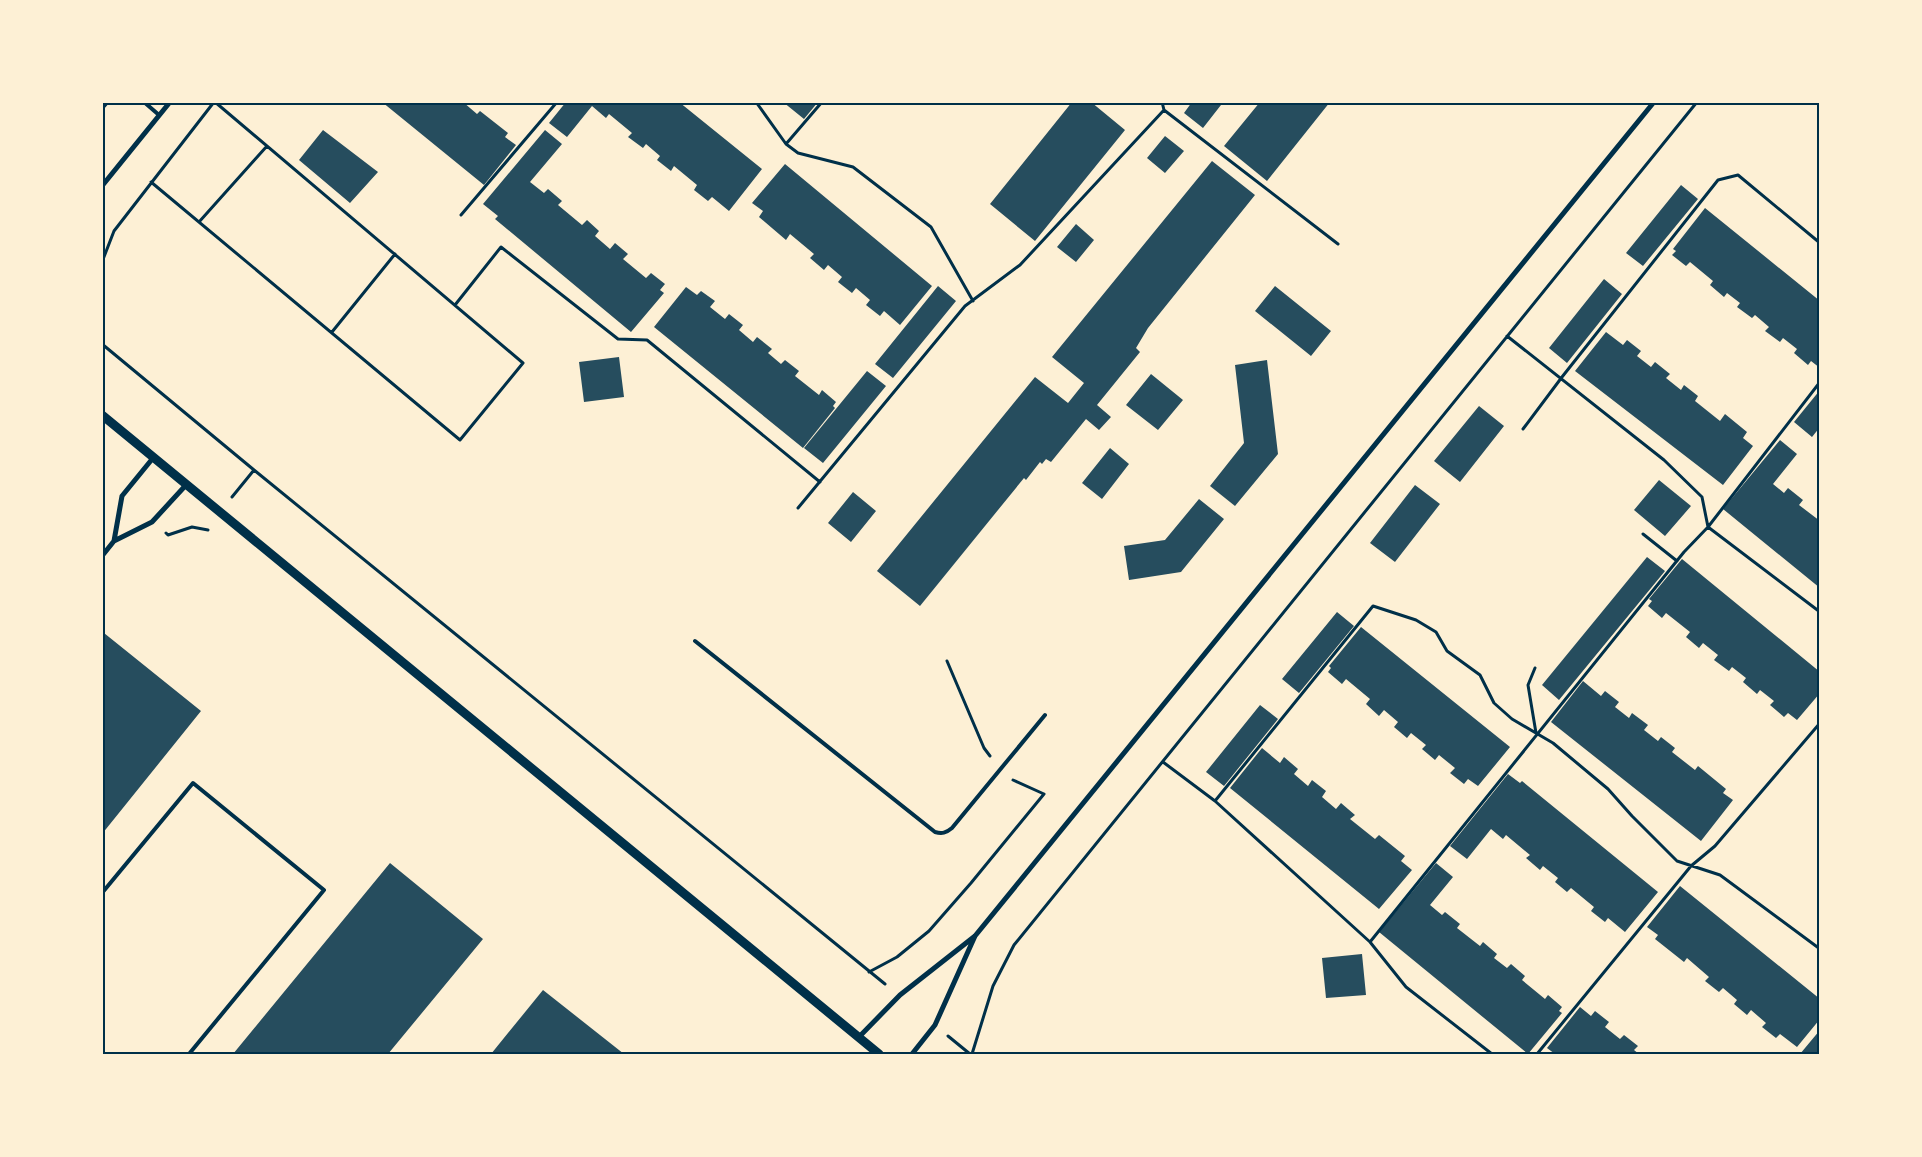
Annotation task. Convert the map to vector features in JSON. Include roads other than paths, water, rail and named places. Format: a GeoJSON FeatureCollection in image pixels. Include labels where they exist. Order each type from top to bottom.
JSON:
{"type":"FeatureCollection","features":[{"type":"Feature","properties":{"kind":"street"},"geometry":{"type":"LineString","coordinates":[[102,186],[170,102]]}},
{"type":"Feature","properties":{"kind":"street"},"geometry":{"type":"LineString","coordinates":[[858,1038],[900,995],[975,936],[1654,102]]}},
{"type":"Feature","properties":{"kind":"street"},"geometry":{"type":"LineString","coordinates":[[102,416],[879,1054]]}},
{"type":"Feature","properties":{"kind":"street"},"geometry":{"type":"LineString","coordinates":[[114,541],[122,496],[153,458]]}},
{"type":"Feature","properties":{"kind":"street"},"geometry":{"type":"LineString","coordinates":[[102,556],[114,541],[152,522],[186,485]]}},
{"type":"Feature","properties":{"kind":"street"},"geometry":{"type":"LineString","coordinates":[[912,1054],[935,1025],[975,936]]}},
{"type":"Feature","properties":{"kind":"lane"},"geometry":{"type":"LineString","coordinates":[[144,102],[160,116]]}},
{"type":"Feature","properties":{"kind":"lane"},"geometry":{"type":"LineString","coordinates":[[695,641],[747,680],[935,832],[946,832],[952,828],[1045,715]]}},
{"type":"Feature","properties":{"kind":"lane"},"geometry":{"type":"LineString","coordinates":[[102,893],[193,783],[324,890],[189,1054]]}}]}
